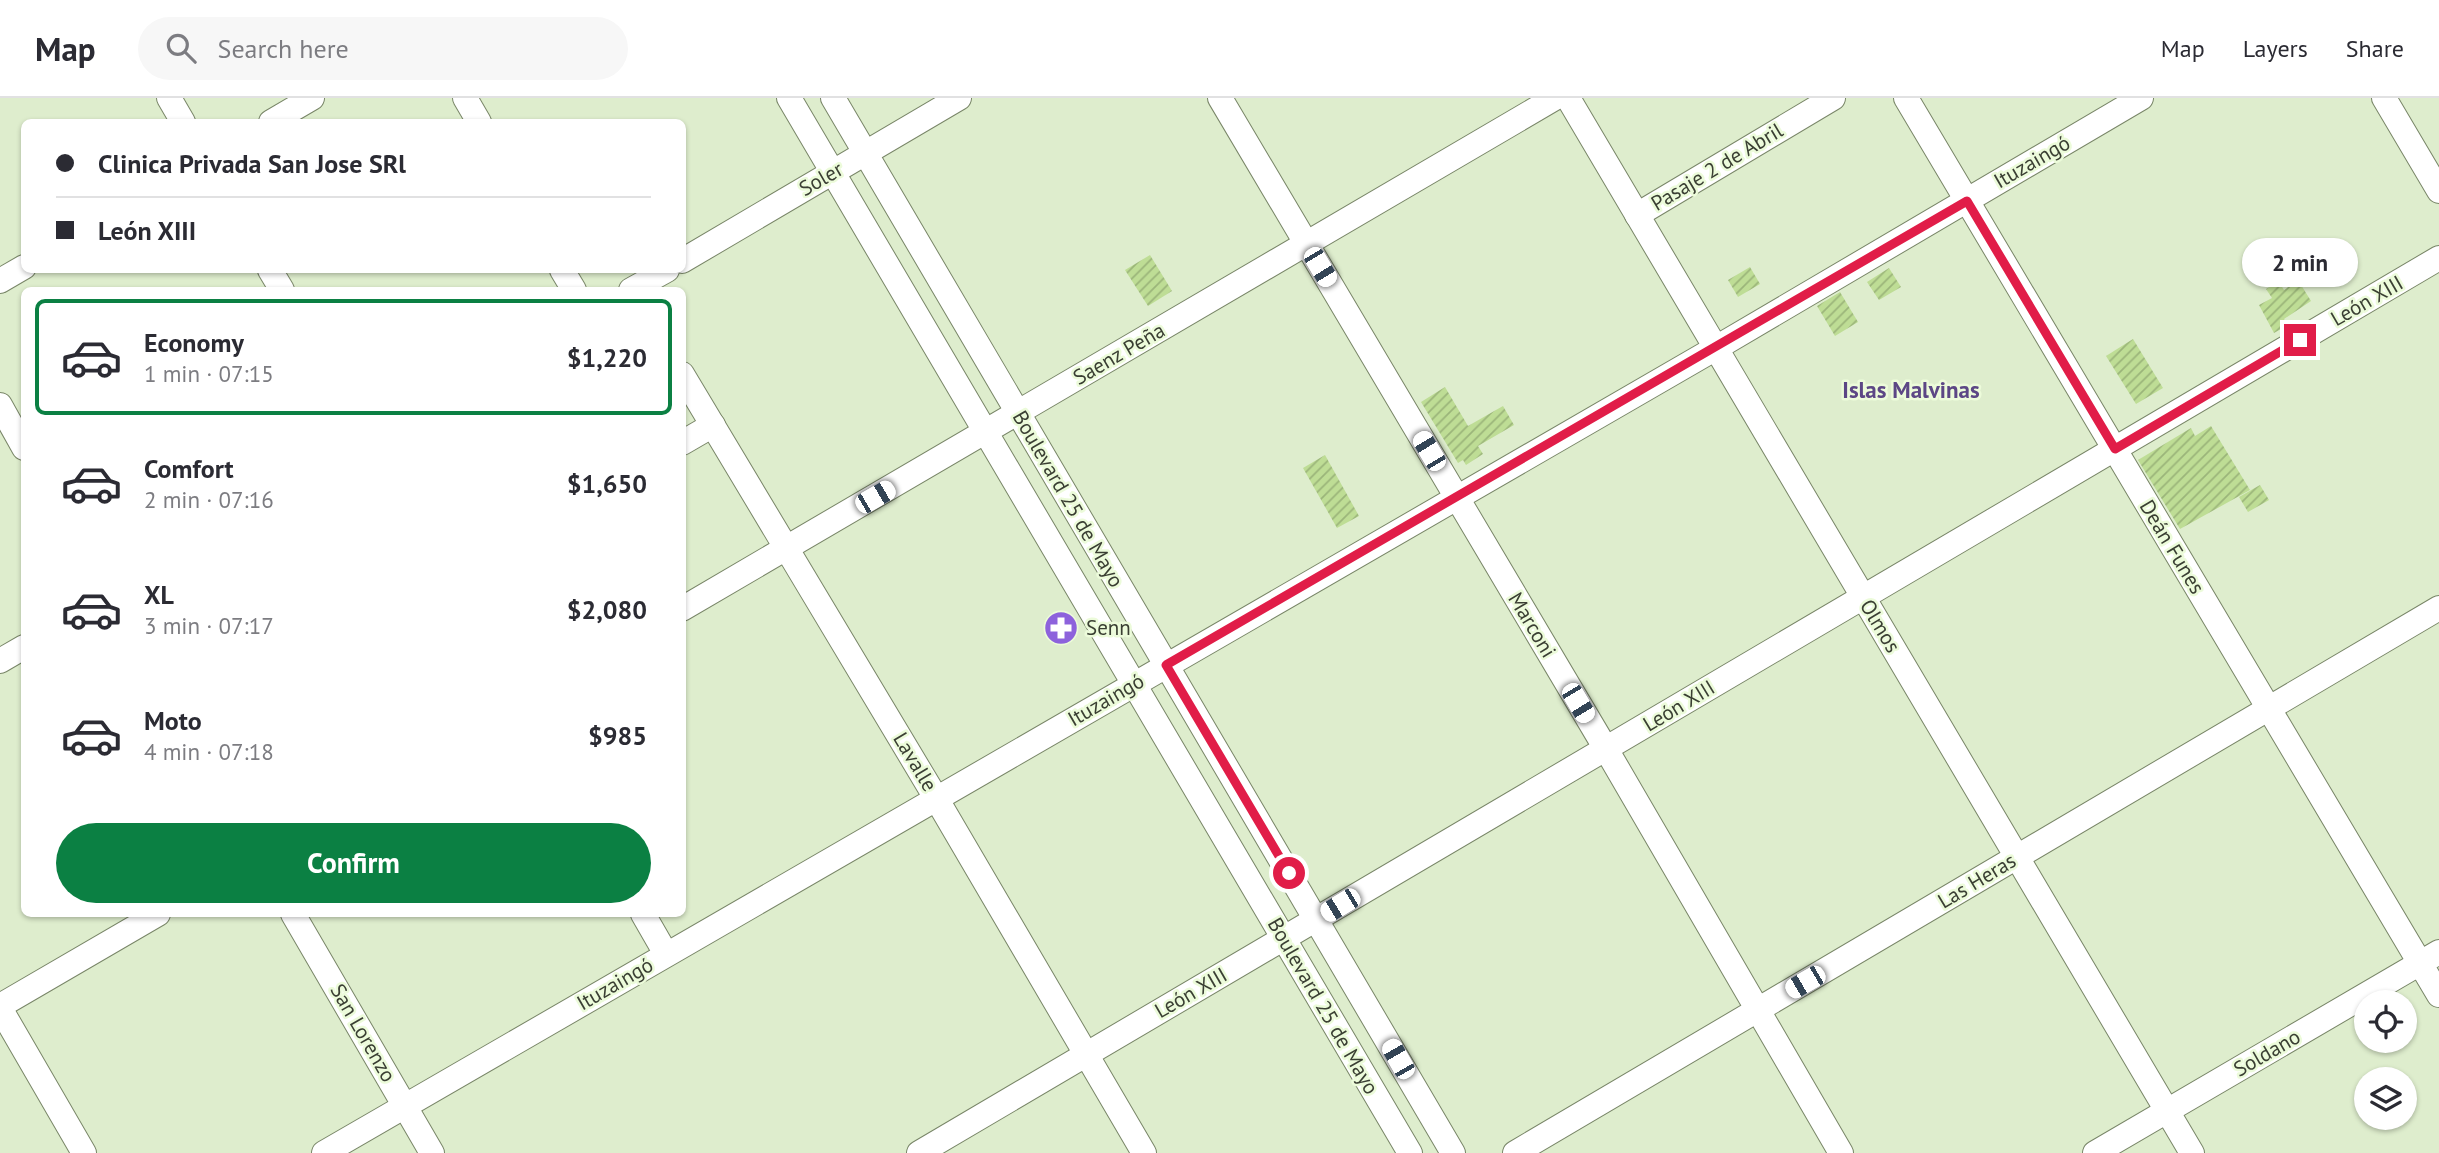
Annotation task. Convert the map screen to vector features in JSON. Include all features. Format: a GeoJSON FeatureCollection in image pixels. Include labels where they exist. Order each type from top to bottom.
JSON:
{"type":"FeatureCollection","features":[{"type":"Feature","properties":{"kind":"street"},"geometry":{"type":"LineString","coordinates":[[169,98],[181,119]]}},
{"type":"Feature","properties":{"kind":"street"},"geometry":{"type":"LineString","coordinates":[[276,119],[312,98]]}},
{"type":"Feature","properties":{"kind":"street"},"geometry":{"type":"LineString","coordinates":[[465,98],[477,119]]}},
{"type":"Feature","properties":{"kind":"street","name":"Boulevard 25 de Mayo"},"geometry":{"type":"LineString","coordinates":[[789,98],[1409,1153]]}},
{"type":"Feature","properties":{"kind":"street","name":"Boulevard 25 de Mayo"},"geometry":{"type":"LineString","coordinates":[[833,98],[1453,1153]]}},
{"type":"Feature","properties":{"kind":"street","name":"Soler"},"geometry":{"type":"LineString","coordinates":[[686,259],[959,98]]}},
{"type":"Feature","properties":{"kind":"street","name":"Marconi"},"geometry":{"type":"LineString","coordinates":[[1220,98],[1606,749],[1841,1153]]}},
{"type":"Feature","properties":{"kind":"street","name":"Saenz Peña"},"geometry":{"type":"LineString","coordinates":[[686,607],[1555,98]]}},
{"type":"Feature","properties":{"kind":"street","name":"Olmos"},"geometry":{"type":"LineString","coordinates":[[1568,98],[2192,1153]]}},
{"type":"Feature","properties":{"kind":"street","name":"Pasaje 2 de Abril"},"geometry":{"type":"LineString","coordinates":[[1637,215],[1833,98]]}},
{"type":"Feature","properties":{"kind":"street","name":"Deán Funes"},"geometry":{"type":"LineString","coordinates":[[1906,98],[2269,709],[2429,958],[2439,996]]}},
{"type":"Feature","properties":{"kind":"street","name":"Ituzaingó"},"geometry":{"type":"LineString","coordinates":[[324,1153],[1716,348],[2141,98]]}},
{"type":"Feature","properties":{"kind":"street"},"geometry":{"type":"LineString","coordinates":[[2384,98],[2439,191]]}},
{"type":"Feature","properties":{"kind":"street","name":"León XIII"},"geometry":{"type":"LineString","coordinates":[[928,1151],[1316,919],[2439,258]]}},
{"type":"Feature","properties":{"kind":"street"},"geometry":{"type":"LineString","coordinates":[[0,282],[21,269]]}},
{"type":"Feature","properties":{"kind":"street"},"geometry":{"type":"LineString","coordinates":[[637,287],[662,273]]}},
{"type":"Feature","properties":{"kind":"street","name":"Lavalle"},"geometry":{"type":"LineString","coordinates":[[686,381],[936,798],[1144,1153]]}},
{"type":"Feature","properties":{"kind":"street"},"geometry":{"type":"LineString","coordinates":[[0,405],[21,443]]}},
{"type":"Feature","properties":{"kind":"street"},"geometry":{"type":"LineString","coordinates":[[686,441],[713,425]]}},
{"type":"Feature","properties":{"kind":"street","name":"Las Heras"},"geometry":{"type":"LineString","coordinates":[[1515,1153],[2439,608]]}},
{"type":"Feature","properties":{"kind":"street"},"geometry":{"type":"LineString","coordinates":[[0,662],[21,649]]}},
{"type":"Feature","properties":{"kind":"street"},"geometry":{"type":"LineString","coordinates":[[84,1153],[0,1007],[153,917]]}},
{"type":"Feature","properties":{"kind":"street","name":"San Lorenzo"},"geometry":{"type":"LineString","coordinates":[[295,917],[432,1153]]}},
{"type":"Feature","properties":{"kind":"street"},"geometry":{"type":"LineString","coordinates":[[645,917],[666,954]]}},
{"type":"Feature","properties":{"kind":"street","name":"Soldano"},"geometry":{"type":"LineString","coordinates":[[2095,1153],[2429,958]]}},
{"type":"Feature","properties":{"kind":"building"},"geometry":{"type":"Polygon","coordinates":[[[1150,255],[1172,291],[1148,306],[1125,270],[1150,255]]]}},
{"type":"Feature","properties":{"kind":"building"},"geometry":{"type":"Polygon","coordinates":[[[1750,267],[1760,284],[1738,297],[1728,280],[1750,267]]]}},
{"type":"Feature","properties":{"kind":"building"},"geometry":{"type":"Polygon","coordinates":[[[1889,268],[1901,287],[1879,300],[1867,282],[1889,268]]]}},
{"type":"Feature","properties":{"kind":"building"},"geometry":{"type":"Polygon","coordinates":[[[2298,280],[2311,301],[2284,319],[2288,325],[2274,333],[2259,305],[2272,298],[2266,289],[2279,282],[2284,290],[2298,280]]]}},
{"type":"Feature","properties":{"kind":"building"},"geometry":{"type":"Polygon","coordinates":[[[1840,292],[1858,322],[1835,336],[1817,306],[1840,292]]]}},
{"type":"Feature","properties":{"kind":"building"},"geometry":{"type":"Polygon","coordinates":[[[2133,339],[2163,388],[2136,404],[2106,356],[2133,339]]]}},
{"type":"Feature","properties":{"kind":"building"},"geometry":{"type":"Polygon","coordinates":[[[1445,387],[1468,426],[1503,406],[1514,425],[1478,446],[1483,454],[1466,465],[1463,460],[1458,463],[1421,402],[1445,387]]]}},
{"type":"Feature","properties":{"kind":"building"},"geometry":{"type":"Polygon","coordinates":[[[2211,426],[2250,490],[2180,529],[2138,460],[2191,428],[2195,436],[2211,426]]]}},
{"type":"Feature","properties":{"kind":"building"},"geometry":{"type":"Polygon","coordinates":[[[1325,455],[1359,516],[1337,528],[1303,468],[1325,455]]]}},
{"type":"Feature","properties":{"kind":"building"},"geometry":{"type":"Polygon","coordinates":[[[2260,485],[2269,500],[2248,512],[2239,497],[2260,485]]]}},
{"type":"Feature","properties":{"kind":"place","name":"Senn"},"geometry":{"type":"Point","coordinates":[1061,628]}},
{"type":"Feature","properties":{"kind":"district","name":"Islas Malvinas"},"geometry":{"type":"Point","coordinates":[1911,390]}},
{"type":"Feature","properties":{"kind":"route"},"geometry":{"type":"LineString","coordinates":[[1289,873],[1166,665],[1967,201],[2115,449],[2300,340]]}}]}
